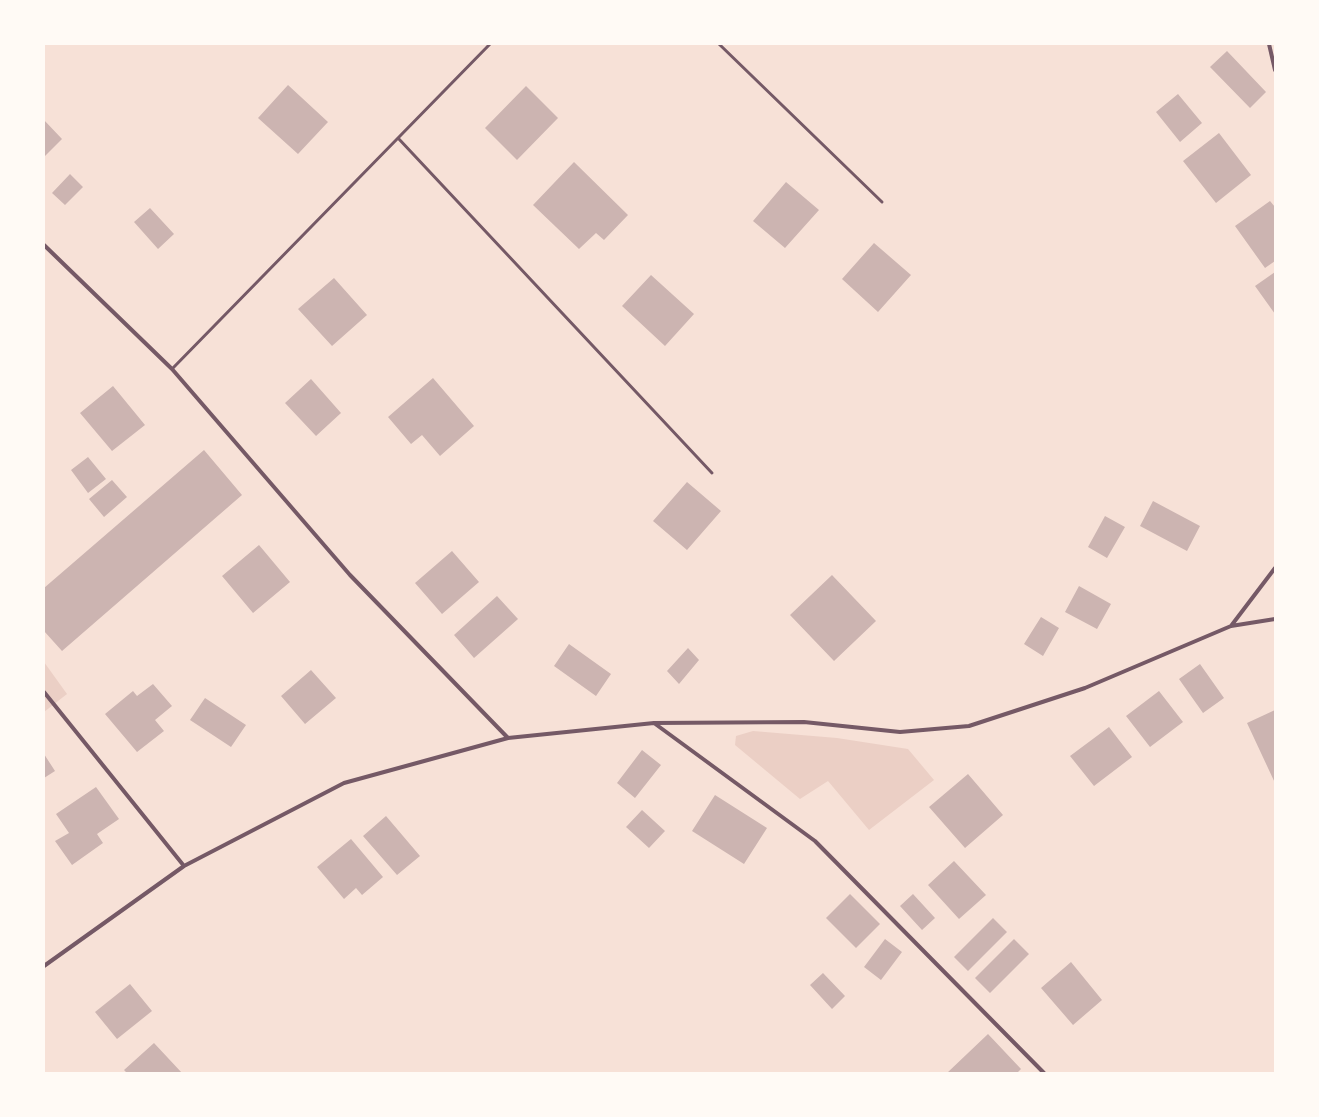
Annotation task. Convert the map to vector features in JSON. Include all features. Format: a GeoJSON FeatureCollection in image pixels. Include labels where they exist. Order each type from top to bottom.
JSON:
{"type":"FeatureCollection","features":[{"type":"Feature","properties":{"kind":"street"},"geometry":{"type":"LineString","coordinates":[[1269,44],[1275,70]]}},
{"type":"Feature","properties":{"kind":"street"},"geometry":{"type":"LineString","coordinates":[[44,245],[172,369],[350,575],[508,738]]}},
{"type":"Feature","properties":{"kind":"street"},"geometry":{"type":"LineString","coordinates":[[1231,626],[1275,568]]}},
{"type":"Feature","properties":{"kind":"street"},"geometry":{"type":"LineString","coordinates":[[44,966],[184,866],[344,783],[508,738],[654,723],[804,722],[900,732],[968,726],[1085,688],[1231,626],[1275,619]]}},
{"type":"Feature","properties":{"kind":"street"},"geometry":{"type":"LineString","coordinates":[[44,692],[184,866]]}},
{"type":"Feature","properties":{"kind":"street"},"geometry":{"type":"LineString","coordinates":[[654,723],[815,841],[1044,1073]]}},
{"type":"Feature","properties":{"kind":"lane"},"geometry":{"type":"LineString","coordinates":[[172,369],[490,44]]}},
{"type":"Feature","properties":{"kind":"lane"},"geometry":{"type":"LineString","coordinates":[[719,44],[882,202]]}},
{"type":"Feature","properties":{"kind":"lane"},"geometry":{"type":"LineString","coordinates":[[398,138],[712,472]]}},
{"type":"Feature","properties":{"kind":"shaded area"},"geometry":{"type":"Polygon","coordinates":[[[44,662],[67,694],[44,712],[44,662]]]}},
{"type":"Feature","properties":{"kind":"shaded area"},"geometry":{"type":"Polygon","coordinates":[[[753,731],[837,738],[908,749],[934,780],[869,830],[828,781],[800,799],[735,745],[736,736],[753,731]]]}},
{"type":"Feature","properties":{"kind":"building"},"geometry":{"type":"Polygon","coordinates":[[[1227,51],[1266,92],[1250,108],[1210,67],[1227,51]]]}},
{"type":"Feature","properties":{"kind":"building"},"geometry":{"type":"Polygon","coordinates":[[[288,85],[328,122],[298,154],[258,118],[288,85]]]}},
{"type":"Feature","properties":{"kind":"building"},"geometry":{"type":"Polygon","coordinates":[[[526,86],[558,118],[517,160],[485,128],[526,86]]]}},
{"type":"Feature","properties":{"kind":"building"},"geometry":{"type":"Polygon","coordinates":[[[1178,94],[1202,123],[1180,142],[1156,112],[1178,94]]]}},
{"type":"Feature","properties":{"kind":"building"},"geometry":{"type":"Polygon","coordinates":[[[44,120],[62,139],[44,157],[44,120]]]}},
{"type":"Feature","properties":{"kind":"building"},"geometry":{"type":"Polygon","coordinates":[[[1219,133],[1251,175],[1216,203],[1183,161],[1219,133]]]}},
{"type":"Feature","properties":{"kind":"building"},"geometry":{"type":"Polygon","coordinates":[[[574,162],[628,215],[604,240],[596,233],[579,249],[533,205],[574,162]]]}},
{"type":"Feature","properties":{"kind":"building"},"geometry":{"type":"Polygon","coordinates":[[[70,174],[83,187],[65,205],[52,193],[70,174]]]}},
{"type":"Feature","properties":{"kind":"building"},"geometry":{"type":"Polygon","coordinates":[[[786,182],[819,210],[785,248],[753,221],[786,182]]]}},
{"type":"Feature","properties":{"kind":"building"},"geometry":{"type":"Polygon","coordinates":[[[1270,201],[1275,207],[1275,261],[1265,268],[1235,226],[1270,201]]]}},
{"type":"Feature","properties":{"kind":"building"},"geometry":{"type":"Polygon","coordinates":[[[150,208],[174,234],[158,249],[134,222],[150,208]]]}},
{"type":"Feature","properties":{"kind":"building"},"geometry":{"type":"Polygon","coordinates":[[[874,243],[911,275],[878,312],[842,279],[874,243]]]}},
{"type":"Feature","properties":{"kind":"building"},"geometry":{"type":"Polygon","coordinates":[[[1275,272],[1275,314],[1255,286],[1275,272]]]}},
{"type":"Feature","properties":{"kind":"building"},"geometry":{"type":"Polygon","coordinates":[[[651,275],[694,314],[665,346],[622,306],[651,275]]]}},
{"type":"Feature","properties":{"kind":"building"},"geometry":{"type":"Polygon","coordinates":[[[334,278],[367,315],[332,346],[298,309],[334,278]]]}},
{"type":"Feature","properties":{"kind":"building"},"geometry":{"type":"Polygon","coordinates":[[[433,378],[474,426],[440,456],[422,435],[411,444],[388,417],[433,378]]]}},
{"type":"Feature","properties":{"kind":"building"},"geometry":{"type":"Polygon","coordinates":[[[311,379],[341,413],[316,436],[285,403],[311,379]]]}},
{"type":"Feature","properties":{"kind":"building"},"geometry":{"type":"Polygon","coordinates":[[[113,386],[145,425],[112,451],[80,413],[113,386]]]}},
{"type":"Feature","properties":{"kind":"building"},"geometry":{"type":"Polygon","coordinates":[[[204,450],[242,495],[62,651],[44,631],[44,588],[204,450]]]}},
{"type":"Feature","properties":{"kind":"building"},"geometry":{"type":"Polygon","coordinates":[[[88,457],[106,479],[88,493],[71,470],[88,457]]]}},
{"type":"Feature","properties":{"kind":"building"},"geometry":{"type":"Polygon","coordinates":[[[112,480],[127,497],[104,517],[89,499],[112,480]]]}},
{"type":"Feature","properties":{"kind":"building"},"geometry":{"type":"Polygon","coordinates":[[[687,482],[721,511],[687,550],[653,521],[687,482]]]}},
{"type":"Feature","properties":{"kind":"building"},"geometry":{"type":"Polygon","coordinates":[[[1153,501],[1200,526],[1187,551],[1140,526],[1153,501]]]}},
{"type":"Feature","properties":{"kind":"building"},"geometry":{"type":"Polygon","coordinates":[[[1105,516],[1125,527],[1107,558],[1088,547],[1105,516]]]}},
{"type":"Feature","properties":{"kind":"building"},"geometry":{"type":"Polygon","coordinates":[[[259,545],[290,582],[253,613],[222,576],[259,545]]]}},
{"type":"Feature","properties":{"kind":"building"},"geometry":{"type":"Polygon","coordinates":[[[452,551],[479,582],[442,614],[415,583],[452,551]]]}},
{"type":"Feature","properties":{"kind":"building"},"geometry":{"type":"Polygon","coordinates":[[[832,575],[876,621],[834,661],[790,615],[832,575]]]}},
{"type":"Feature","properties":{"kind":"building"},"geometry":{"type":"Polygon","coordinates":[[[1079,586],[1111,604],[1097,629],[1065,612],[1079,586]]]}},
{"type":"Feature","properties":{"kind":"building"},"geometry":{"type":"Polygon","coordinates":[[[497,596],[518,619],[474,658],[454,635],[497,596]]]}},
{"type":"Feature","properties":{"kind":"building"},"geometry":{"type":"Polygon","coordinates":[[[1041,617],[1059,628],[1043,656],[1024,644],[1041,617]]]}},
{"type":"Feature","properties":{"kind":"building"},"geometry":{"type":"Polygon","coordinates":[[[569,644],[611,674],[596,696],[554,666],[569,644]]]}},
{"type":"Feature","properties":{"kind":"building"},"geometry":{"type":"Polygon","coordinates":[[[688,648],[699,660],[679,684],[667,671],[688,648]]]}},
{"type":"Feature","properties":{"kind":"building"},"geometry":{"type":"Polygon","coordinates":[[[1200,664],[1224,698],[1203,713],[1179,679],[1200,664]]]}},
{"type":"Feature","properties":{"kind":"building"},"geometry":{"type":"Polygon","coordinates":[[[311,670],[336,698],[305,724],[281,696],[311,670]]]}},
{"type":"Feature","properties":{"kind":"building"},"geometry":{"type":"Polygon","coordinates":[[[153,684],[172,706],[155,720],[164,731],[137,752],[105,714],[133,691],[137,696],[153,684]]]}},
{"type":"Feature","properties":{"kind":"building"},"geometry":{"type":"Polygon","coordinates":[[[1159,691],[1183,722],[1150,747],[1126,716],[1159,691]]]}},
{"type":"Feature","properties":{"kind":"building"},"geometry":{"type":"Polygon","coordinates":[[[205,698],[246,725],[231,747],[190,720],[205,698]]]}},
{"type":"Feature","properties":{"kind":"building"},"geometry":{"type":"Polygon","coordinates":[[[1275,710],[1275,783],[1247,723],[1275,710]]]}},
{"type":"Feature","properties":{"kind":"building"},"geometry":{"type":"Polygon","coordinates":[[[1109,727],[1132,757],[1094,786],[1070,756],[1109,727]]]}},
{"type":"Feature","properties":{"kind":"building"},"geometry":{"type":"Polygon","coordinates":[[[642,750],[661,765],[635,798],[617,783],[642,750]]]}},
{"type":"Feature","properties":{"kind":"building"},"geometry":{"type":"Polygon","coordinates":[[[44,754],[55,771],[44,778],[44,754]]]}},
{"type":"Feature","properties":{"kind":"building"},"geometry":{"type":"Polygon","coordinates":[[[968,774],[1003,815],[965,848],[929,807],[968,774]]]}},
{"type":"Feature","properties":{"kind":"building"},"geometry":{"type":"Polygon","coordinates":[[[96,787],[119,819],[97,834],[103,843],[72,865],[55,841],[69,833],[56,814],[96,787]]]}},
{"type":"Feature","properties":{"kind":"building"},"geometry":{"type":"Polygon","coordinates":[[[715,795],[767,828],[744,864],[692,831],[715,795]]]}},
{"type":"Feature","properties":{"kind":"building"},"geometry":{"type":"Polygon","coordinates":[[[642,810],[665,831],[649,848],[626,827],[642,810]]]}},
{"type":"Feature","properties":{"kind":"building"},"geometry":{"type":"Polygon","coordinates":[[[386,816],[420,856],[397,875],[363,836],[386,816]]]}},
{"type":"Feature","properties":{"kind":"building"},"geometry":{"type":"Polygon","coordinates":[[[351,839],[383,877],[362,895],[356,888],[344,899],[317,867],[351,839]]]}},
{"type":"Feature","properties":{"kind":"building"},"geometry":{"type":"Polygon","coordinates":[[[954,861],[986,895],[959,919],[928,885],[954,861]]]}},
{"type":"Feature","properties":{"kind":"building"},"geometry":{"type":"Polygon","coordinates":[[[850,894],[880,924],[856,948],[826,918],[850,894]]]}},
{"type":"Feature","properties":{"kind":"building"},"geometry":{"type":"Polygon","coordinates":[[[913,894],[935,918],[922,930],[900,906],[913,894]]]}},
{"type":"Feature","properties":{"kind":"building"},"geometry":{"type":"Polygon","coordinates":[[[993,918],[1007,932],[968,971],[954,957],[993,918]]]}},
{"type":"Feature","properties":{"kind":"building"},"geometry":{"type":"Polygon","coordinates":[[[885,939],[902,952],[881,980],[864,967],[885,939]]]}},
{"type":"Feature","properties":{"kind":"building"},"geometry":{"type":"Polygon","coordinates":[[[1014,939],[1029,954],[990,993],[975,978],[1014,939]]]}},
{"type":"Feature","properties":{"kind":"building"},"geometry":{"type":"Polygon","coordinates":[[[1071,962],[1102,1000],[1073,1025],[1041,988],[1071,962]]]}},
{"type":"Feature","properties":{"kind":"building"},"geometry":{"type":"Polygon","coordinates":[[[823,973],[845,996],[832,1009],[810,985],[823,973]]]}},
{"type":"Feature","properties":{"kind":"building"},"geometry":{"type":"Polygon","coordinates":[[[130,984],[152,1011],[117,1039],[95,1012],[130,984]]]}},
{"type":"Feature","properties":{"kind":"building"},"geometry":{"type":"Polygon","coordinates":[[[988,1034],[1021,1069],[1017,1073],[947,1073],[988,1034]]]}},
{"type":"Feature","properties":{"kind":"building"},"geometry":{"type":"Polygon","coordinates":[[[154,1043],[182,1073],[127,1073],[124,1070],[154,1043]]]}}]}
